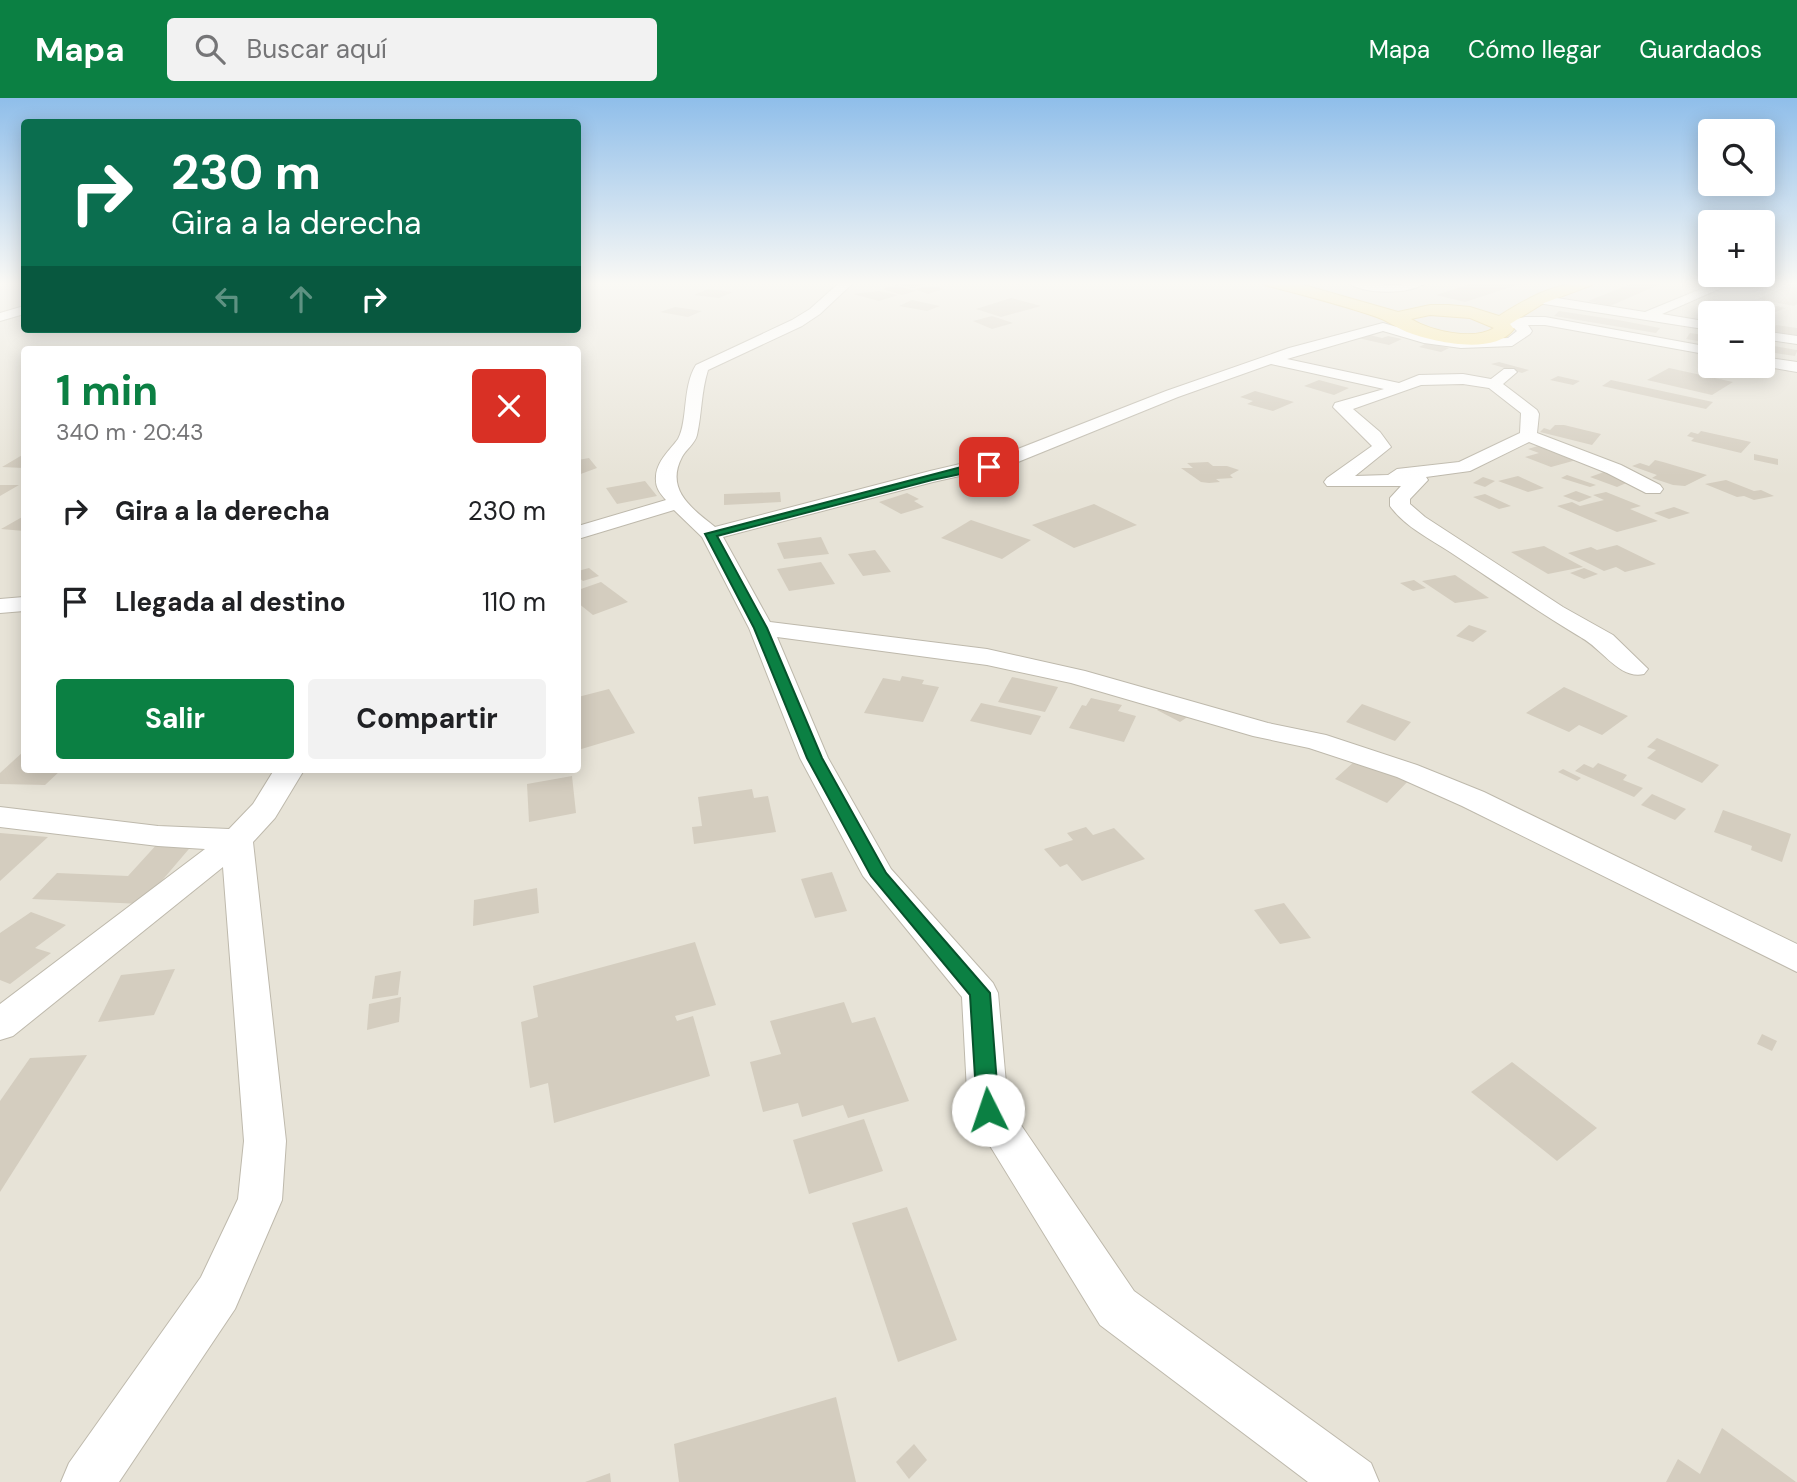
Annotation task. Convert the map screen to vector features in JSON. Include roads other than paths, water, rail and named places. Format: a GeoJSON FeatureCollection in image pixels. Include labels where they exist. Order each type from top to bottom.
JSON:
{"type":"FeatureCollection","features":[{"type":"Feature","properties":{"kind":"street"},"geometry":{"type":"LineString","coordinates":[[742,347],[701,368],[695,385],[688,438],[675,453],[665,473],[666,488],[677,503],[710,534],[761,628],[814,758],[880,876],[980,993],[988,1110],[1117,1308],[1352,1482]]}},
{"type":"Feature","properties":{"kind":"street"},"geometry":{"type":"LineString","coordinates":[[710,534],[940,474],[973,467],[989,467],[1172,394],[1318,347]]}},
{"type":"Feature","properties":{"kind":"street"},"geometry":{"type":"LineString","coordinates":[[1272,360],[1401,388]]}},
{"type":"Feature","properties":{"kind":"street"},"geometry":{"type":"LineString","coordinates":[[1775,363],[1797,367]]}},
{"type":"Feature","properties":{"kind":"street"},"geometry":{"type":"LineString","coordinates":[[1494,384],[1509,372]]}},
{"type":"Feature","properties":{"kind":"street"},"geometry":{"type":"LineString","coordinates":[[1334,482],[1382,447],[1374,436],[1342,407],[1419,380],[1462,379],[1494,384],[1503,395],[1531,414],[1528,436]]}},
{"type":"Feature","properties":{"kind":"street"},"geometry":{"type":"LineString","coordinates":[[1334,482],[1464,467],[1528,436],[1615,469],[1653,489]]}},
{"type":"Feature","properties":{"kind":"street"},"geometry":{"type":"LineString","coordinates":[[1334,482],[1418,480],[1400,498],[1400,506],[1418,521],[1555,612],[1604,640],[1635,669]]}},
{"type":"Feature","properties":{"kind":"street"},"geometry":{"type":"LineString","coordinates":[[581,532],[677,503]]}},
{"type":"Feature","properties":{"kind":"street"},"geometry":{"type":"LineString","coordinates":[[0,606],[21,604]]}},
{"type":"Feature","properties":{"kind":"street"},"geometry":{"type":"LineString","coordinates":[[761,628],[987,657],[1076,676],[1262,730],[1316,741],[1407,771],[1473,799],[1797,959]]}},
{"type":"Feature","properties":{"kind":"street"},"geometry":{"type":"LineString","coordinates":[[0,1025],[237,840],[264,811],[287,773]]}},
{"type":"Feature","properties":{"kind":"street"},"geometry":{"type":"LineString","coordinates":[[0,817],[158,836],[237,840]]}},
{"type":"Feature","properties":{"kind":"street"},"geometry":{"type":"LineString","coordinates":[[88,1482],[218,1293],[260,1200],[264,1141],[237,840]]}}]}
